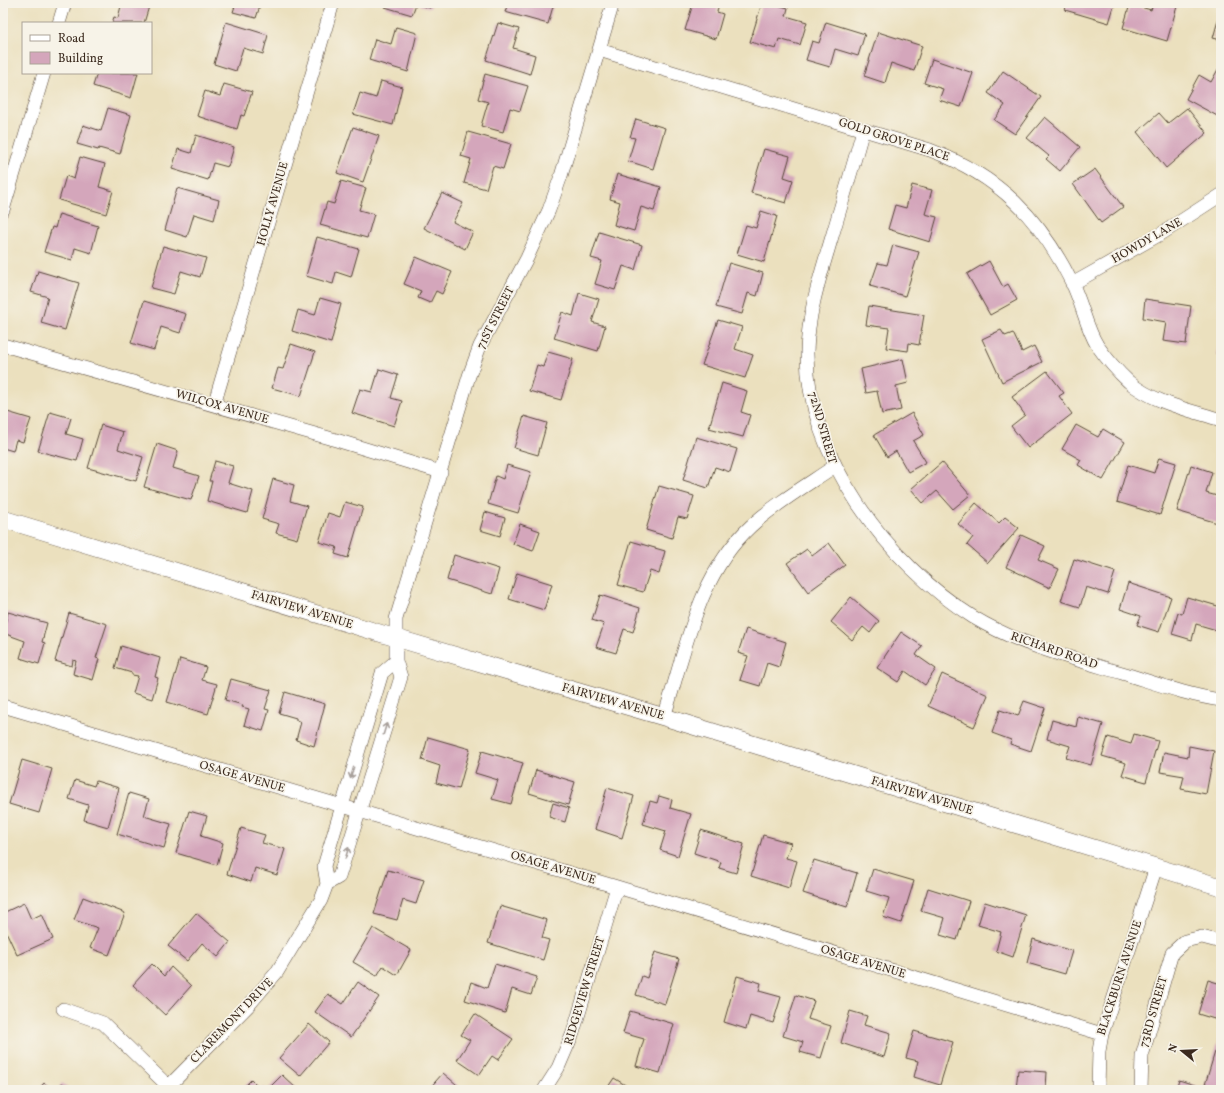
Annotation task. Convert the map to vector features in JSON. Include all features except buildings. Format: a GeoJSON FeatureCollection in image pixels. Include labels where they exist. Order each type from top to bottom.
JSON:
{"type":"FeatureCollection","features":[{"type":"Feature","properties":{"kind":"street"},"geometry":{"type":"LineString","coordinates":[[59,22],[65,3]]}},
{"type":"Feature","properties":{"kind":"street","name":"HOLLY AVENUE"},"geometry":{"type":"LineString","coordinates":[[214,405],[333,3]]}},
{"type":"Feature","properties":{"kind":"street","name":"71ST STREET"},"geometry":{"type":"LineString","coordinates":[[396,638],[396,619],[469,376],[480,346],[528,258],[549,210],[613,3]]}},
{"type":"Feature","properties":{"kind":"street","name":"GOLD GROVE PLACE"},"geometry":{"type":"LineString","coordinates":[[599,50],[946,156],[986,177],[1007,194],[1039,226],[1072,284],[1097,344],[1117,370],[1130,383],[1159,400],[1221,420]]}},
{"type":"Feature","properties":{"kind":"street"},"geometry":{"type":"LineString","coordinates":[[3,210],[44,74]]}},
{"type":"Feature","properties":{"kind":"street","name":"72ND STREET"},"geometry":{"type":"LineString","coordinates":[[664,716],[698,605],[718,565],[751,526],[768,512],[835,466],[814,408],[809,381],[808,340],[815,293],[863,130]]}},
{"type":"Feature","properties":{"kind":"street","name":"HOWDY LANE"},"geometry":{"type":"LineString","coordinates":[[1072,284],[1164,232],[1221,195]]}},
{"type":"Feature","properties":{"kind":"street","name":"WILCOX AVENUE"},"geometry":{"type":"LineString","coordinates":[[3,345],[441,472]]}},
{"type":"Feature","properties":{"kind":"street","name":"RICHARD ROAD"},"geometry":{"type":"LineString","coordinates":[[835,466],[860,505],[895,550],[933,588],[974,618],[998,631],[1043,650],[1187,693],[1221,700]]}},
{"type":"Feature","properties":{"kind":"street","name":"FAIRVIEW AVENUE"},"geometry":{"type":"LineString","coordinates":[[3,519],[396,638],[664,716],[1221,887]]}},
{"type":"Feature","properties":{"kind":"street","name":"CLAREMONT DRIVE"},"geometry":{"type":"LineString","coordinates":[[327,884],[339,877],[401,677],[396,661],[396,638]]}},
{"type":"Feature","properties":{"kind":"street","name":"CLAREMONT DRIVE"},"geometry":{"type":"LineString","coordinates":[[166,1088],[248,1006],[278,972],[321,900],[327,884],[324,866],[382,674],[396,661]]}},
{"type":"Feature","properties":{"kind":"street","name":"OSAGE AVENUE"},"geometry":{"type":"LineString","coordinates":[[3,706],[617,887],[1102,1034]]}},
{"type":"Feature","properties":{"kind":"street","name":"BLACKBURN AVENUE"},"geometry":{"type":"LineString","coordinates":[[1098,1090],[1099,1051],[1102,1034],[1156,867]]}},
{"type":"Feature","properties":{"kind":"street","name":"RIDGEVIEW STREET"},"geometry":{"type":"LineString","coordinates":[[544,1090],[558,1068],[571,1038],[617,887]]}},
{"type":"Feature","properties":{"kind":"street","name":"73RD STREET"},"geometry":{"type":"LineString","coordinates":[[1141,1090],[1142,1056],[1149,1027],[1172,953],[1185,941],[1202,937],[1221,942]]}},
{"type":"Feature","properties":{"kind":"street"},"geometry":{"type":"LineString","coordinates":[[63,1009],[103,1023],[139,1056],[166,1088]]}}]}
